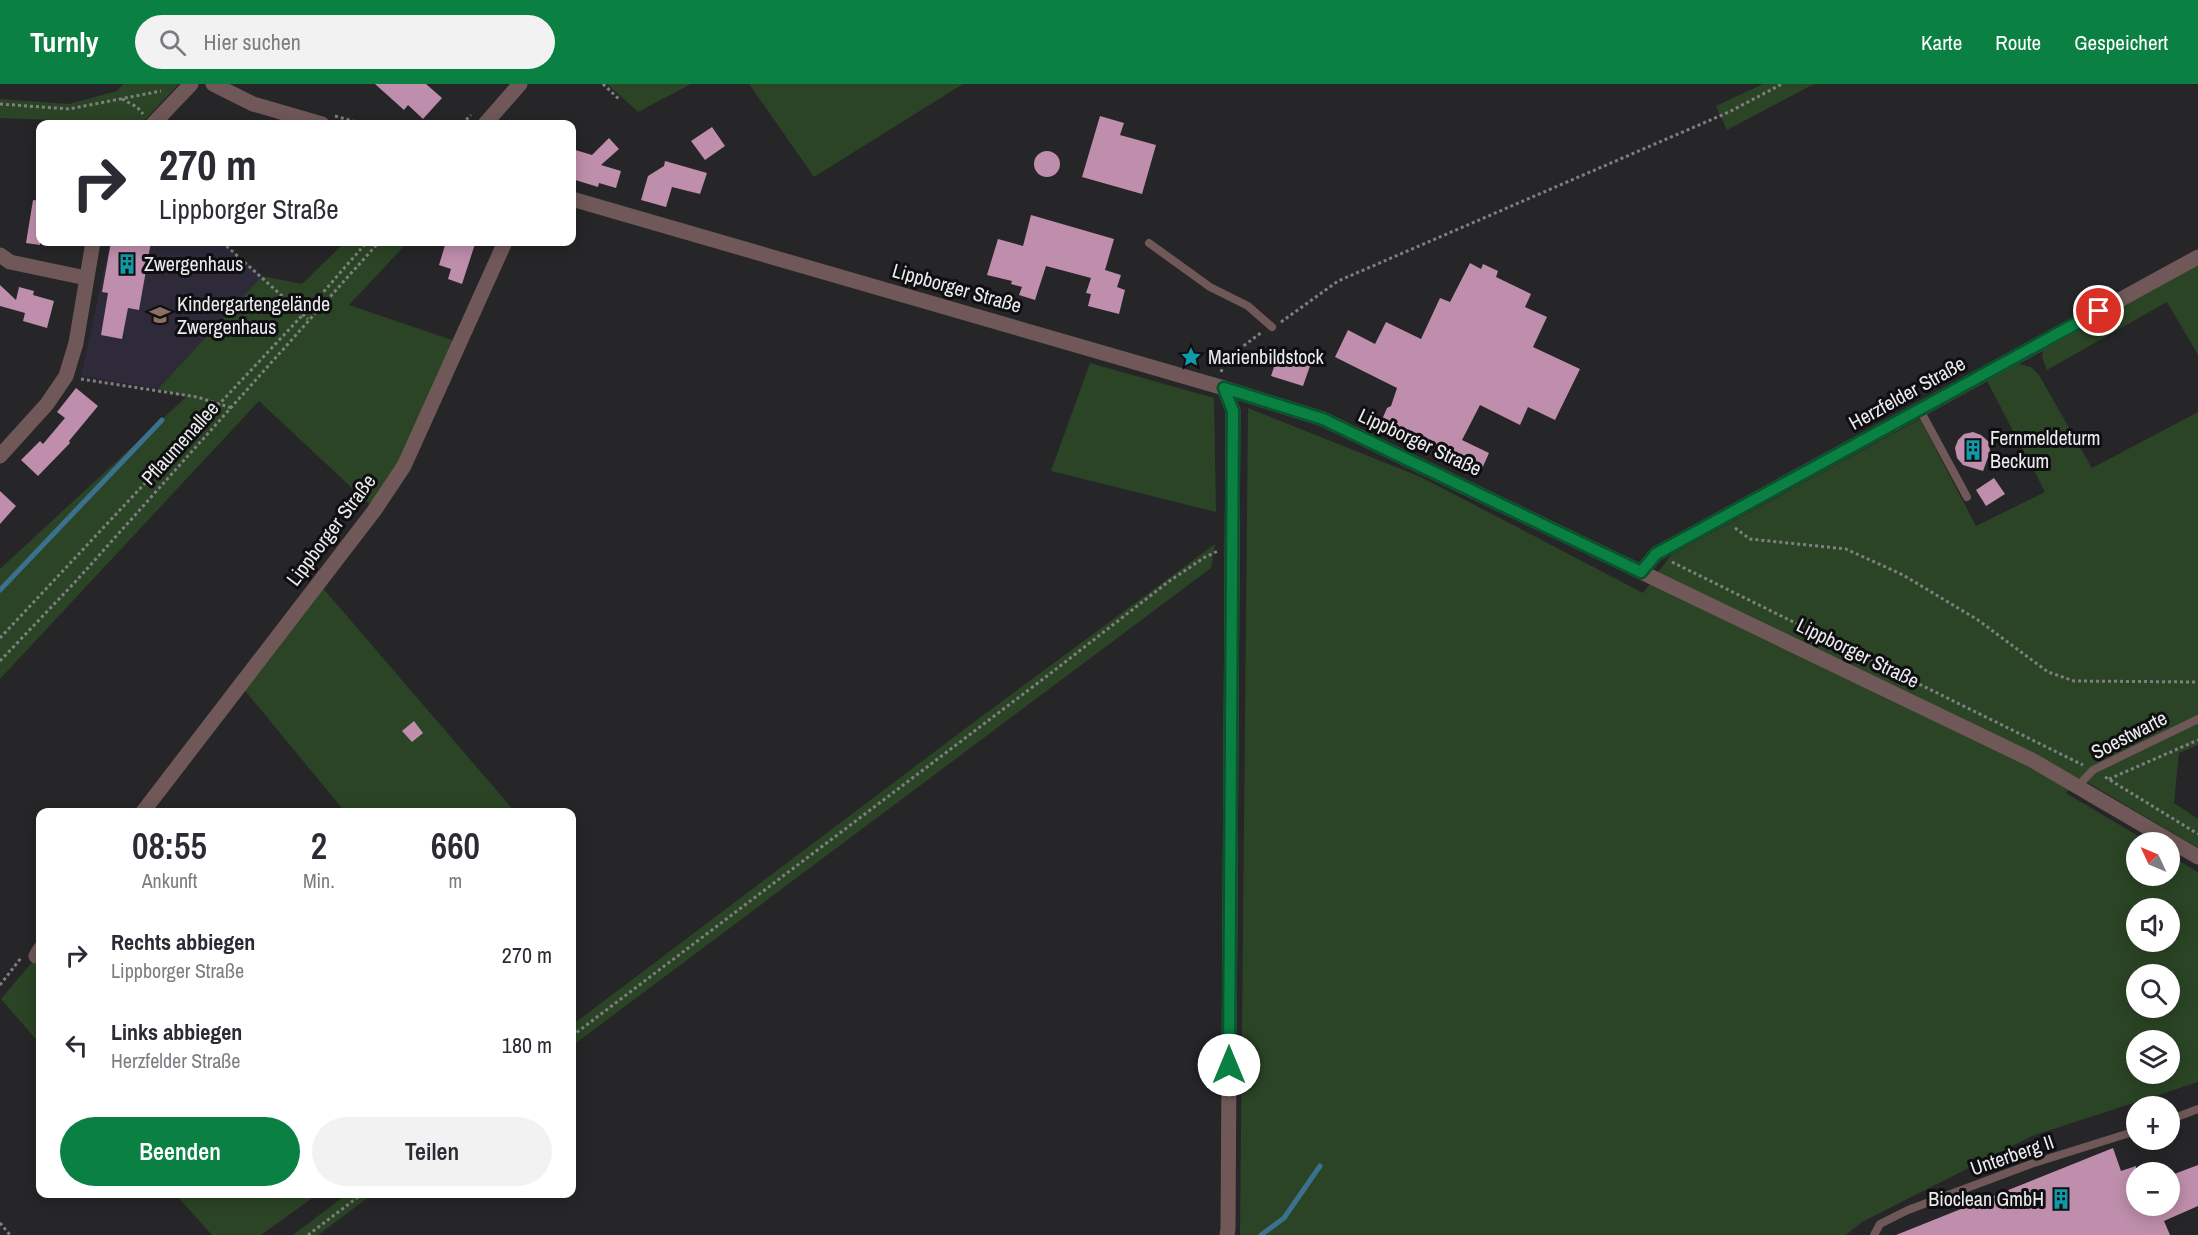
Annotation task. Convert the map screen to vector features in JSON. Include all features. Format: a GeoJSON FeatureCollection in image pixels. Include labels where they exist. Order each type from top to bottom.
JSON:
{"type":"FeatureCollection","features":[{"type":"Feature","properties":{"kind":"street"},"geometry":{"type":"LineString","coordinates":[[149,120],[191,84]]}},
{"type":"Feature","properties":{"kind":"street"},"geometry":{"type":"LineString","coordinates":[[213,84],[253,104],[308,120]]}},
{"type":"Feature","properties":{"kind":"street"},"geometry":{"type":"LineString","coordinates":[[488,120],[520,84]]}},
{"type":"Feature","properties":{"kind":"street","name":"Lippborger Straße"},"geometry":{"type":"LineString","coordinates":[[576,200],[1224,388],[1323,419],[2032,759],[2198,857]]}},
{"type":"Feature","properties":{"kind":"street"},"geometry":{"type":"LineString","coordinates":[[1,452],[47,404],[66,376],[76,343],[92,246]]}},
{"type":"Feature","properties":{"kind":"street","name":"Lippborger Straße"},"geometry":{"type":"LineString","coordinates":[[146,808],[374,511],[404,466],[503,246]]}},
{"type":"Feature","properties":{"kind":"street"},"geometry":{"type":"LineString","coordinates":[[0,255],[10,262],[86,278]]}},
{"type":"Feature","properties":{"kind":"street","name":"Herzfelder Straße"},"geometry":{"type":"LineString","coordinates":[[1641,572],[1656,554],[2198,257]]}},
{"type":"Feature","properties":{"kind":"street"},"geometry":{"type":"LineString","coordinates":[[1224,388],[1233,411],[1227,1235]]}},
{"type":"Feature","properties":{"kind":"lane"},"geometry":{"type":"LineString","coordinates":[[1149,243],[1210,287],[1248,306],[1272,327]]}},
{"type":"Feature","properties":{"kind":"lane"},"geometry":{"type":"LineString","coordinates":[[1920,410],[1967,497]]}},
{"type":"Feature","properties":{"kind":"lane","name":"Soestwarte"},"geometry":{"type":"LineString","coordinates":[[2079,785],[2093,770],[2198,719]]}},
{"type":"Feature","properties":{"kind":"lane"},"geometry":{"type":"LineString","coordinates":[[2180,1116],[2198,1109]]}},
{"type":"Feature","properties":{"kind":"lane","name":"Unterberg II"},"geometry":{"type":"LineString","coordinates":[[1874,1235],[1880,1224],[1908,1210],[2031,1164],[2126,1134]]}},
{"type":"Feature","properties":{"kind":"path"},"geometry":{"type":"LineString","coordinates":[[603,84],[620,100]]}},
{"type":"Feature","properties":{"kind":"path"},"geometry":{"type":"LineString","coordinates":[[1224,388],[1221,366],[1226,359],[1252,338],[1272,327],[1338,281],[1729,112],[1782,84]]}},
{"type":"Feature","properties":{"kind":"path"},"geometry":{"type":"LineString","coordinates":[[0,104],[69,110],[153,94],[170,87]]}},
{"type":"Feature","properties":{"kind":"path"},"geometry":{"type":"LineString","coordinates":[[122,99],[136,107],[149,120]]}},
{"type":"Feature","properties":{"kind":"path"},"geometry":{"type":"LineString","coordinates":[[226,246],[308,319]]}},
{"type":"Feature","properties":{"kind":"path"},"geometry":{"type":"LineString","coordinates":[[0,638],[303,314],[363,246]]}},
{"type":"Feature","properties":{"kind":"path","name":"Pflaumenallee"},"geometry":{"type":"LineString","coordinates":[[0,661],[232,408],[308,319],[375,246]]}},
{"type":"Feature","properties":{"kind":"path"},"geometry":{"type":"LineString","coordinates":[[66,376],[197,397],[232,408]]}},
{"type":"Feature","properties":{"kind":"path"},"geometry":{"type":"LineString","coordinates":[[1722,518],[1750,539],[1846,549],[1865,557],[1903,575],[1978,620],[2048,672],[2074,681],[2198,682]]}},
{"type":"Feature","properties":{"kind":"path"},"geometry":{"type":"LineString","coordinates":[[576,1033],[1168,582],[1218,550],[1232,549]]}},
{"type":"Feature","properties":{"kind":"path"},"geometry":{"type":"LineString","coordinates":[[1656,554],[2093,770],[2198,834]]}},
{"type":"Feature","properties":{"kind":"path"},"geometry":{"type":"LineString","coordinates":[[2109,780],[2198,740]]}},
{"type":"Feature","properties":{"kind":"path"},"geometry":{"type":"LineString","coordinates":[[0,985],[32,954]]}},
{"type":"Feature","properties":{"kind":"path"},"geometry":{"type":"LineString","coordinates":[[308,1235],[357,1198]]}},
{"type":"Feature","properties":{"kind":"path"},"geometry":{"type":"LineString","coordinates":[[0,1223],[10,1235]]}},
{"type":"Feature","properties":{"kind":"shaded area","name":"Kindergartengelände Zwergenhaus"},"geometry":{"type":"Polygon","coordinates":[[[109,246],[227,246],[262,276],[158,389],[81,376],[109,246]]]}},
{"type":"Feature","properties":{"kind":"green space"},"geometry":{"type":"Polygon","coordinates":[[[123,84],[179,84],[145,120],[0,118],[0,99],[69,104],[117,91],[123,84]]]}},
{"type":"Feature","properties":{"kind":"green space"},"geometry":{"type":"Polygon","coordinates":[[[607,84],[691,84],[638,112],[607,84]]]}},
{"type":"Feature","properties":{"kind":"green space"},"geometry":{"type":"Polygon","coordinates":[[[749,84],[963,84],[814,177],[749,84]]]}},
{"type":"Feature","properties":{"kind":"green space"},"geometry":{"type":"Polygon","coordinates":[[[1763,84],[1814,84],[1727,130],[1716,106],[1763,84]]]}},
{"type":"Feature","properties":{"kind":"green space"},"geometry":{"type":"Polygon","coordinates":[[[341,246],[404,246],[349,305],[458,342],[402,463],[369,504],[259,401],[0,679],[0,569],[186,397],[158,389],[262,276],[302,284],[341,246]]]}},
{"type":"Feature","properties":{"kind":"green space"},"geometry":{"type":"Polygon","coordinates":[[[2198,264],[2198,355],[2167,302],[2047,370],[2042,357],[2043,351],[2198,264]]]}},
{"type":"Feature","properties":{"kind":"green space"},"geometry":{"type":"Polygon","coordinates":[[[1090,363],[1214,398],[1216,512],[1051,471],[1090,363]]]}},
{"type":"Feature","properties":{"kind":"green space"},"geometry":{"type":"Polygon","coordinates":[[[2019,364],[2031,367],[2039,375],[2092,468],[2198,412],[2198,745],[2179,753],[2174,803],[2198,819],[2198,848],[2180,837],[2180,832],[2171,832],[2080,778],[2066,793],[2132,832],[2126,832],[2126,886],[2180,886],[2180,861],[2198,872],[2198,1082],[2155,1096],[2126,1096],[2126,1105],[2032,1136],[1862,1222],[1846,1235],[1240,1235],[1248,408],[1421,477],[1643,593],[1671,555],[1920,419],[1976,526],[2045,492],[1987,381],[2019,364]]]}},
{"type":"Feature","properties":{"kind":"green space"},"geometry":{"type":"Polygon","coordinates":[[[1215,544],[1211,568],[576,1043],[576,1022],[974,722],[1215,544]]]}},
{"type":"Feature","properties":{"kind":"green space"},"geometry":{"type":"Polygon","coordinates":[[[322,587],[512,808],[342,808],[242,687],[322,587]]]}},
{"type":"Feature","properties":{"kind":"green space"},"geometry":{"type":"Polygon","coordinates":[[[36,958],[36,1039],[1,999],[36,958]]]}},
{"type":"Feature","properties":{"kind":"green space"},"geometry":{"type":"Polygon","coordinates":[[[179,1198],[312,1198],[261,1235],[212,1235],[179,1198]]]}},
{"type":"Feature","properties":{"kind":"green space"},"geometry":{"type":"Polygon","coordinates":[[[342,1198],[368,1198],[318,1235],[293,1235],[342,1198]]]}},
{"type":"Feature","properties":{"kind":"building"},"geometry":{"type":"Polygon","coordinates":[[[375,84],[426,84],[442,98],[423,119],[408,105],[404,110],[375,84]]]}},
{"type":"Feature","properties":{"kind":"building"},"geometry":{"type":"Polygon","coordinates":[[[1100,116],[1124,123],[1120,135],[1156,145],[1142,194],[1082,177],[1100,116]]]}},
{"type":"Feature","properties":{"kind":"building"},"geometry":{"type":"Polygon","coordinates":[[[712,127],[725,146],[705,160],[691,141],[712,127]]]}},
{"type":"Feature","properties":{"kind":"building"},"geometry":{"type":"Polygon","coordinates":[[[609,138],[619,149],[601,165],[621,171],[616,188],[599,183],[598,187],[576,180],[576,150],[592,155],[609,138]]]}},
{"type":"Feature","properties":{"kind":"building"},"geometry":{"type":"Polygon","coordinates":[[[1047,151],[1056,155],[1060,164],[1056,173],[1047,177],[1038,173],[1034,164],[1038,155],[1047,151]]]}},
{"type":"Feature","properties":{"kind":"building"},"geometry":{"type":"Polygon","coordinates":[[[665,161],[707,173],[700,194],[672,187],[666,207],[641,200],[648,176],[664,166],[665,161]]]}},
{"type":"Feature","properties":{"kind":"building"},"geometry":{"type":"Polygon","coordinates":[[[33,200],[36,200],[36,244],[26,243],[33,200]]]}},
{"type":"Feature","properties":{"kind":"building"},"geometry":{"type":"Polygon","coordinates":[[[1031,215],[1114,239],[1105,270],[1121,275],[1117,287],[1125,290],[1119,314],[1088,306],[1091,294],[1086,293],[1091,278],[1046,266],[1035,300],[1019,295],[1022,287],[1011,284],[1012,281],[987,275],[998,239],[1023,246],[1031,215]]]}},
{"type":"Feature","properties":{"kind":"building","name":"Zwergenhaus"},"geometry":{"type":"Polygon","coordinates":[[[110,246],[150,246],[139,310],[128,308],[122,339],[101,335],[108,293],[102,292],[110,246]]]}},
{"type":"Feature","properties":{"kind":"building"},"geometry":{"type":"Polygon","coordinates":[[[445,246],[474,246],[462,284],[448,279],[451,269],[439,265],[445,246]]]}},
{"type":"Feature","properties":{"kind":"building"},"geometry":{"type":"Polygon","coordinates":[[[1470,263],[1481,269],[1483,264],[1498,271],[1496,277],[1531,294],[1525,307],[1547,317],[1533,347],[1580,369],[1555,420],[1528,407],[1520,425],[1480,405],[1462,440],[1489,453],[1481,471],[1381,422],[1387,408],[1391,406],[1397,388],[1335,357],[1348,330],[1375,344],[1386,322],[1421,339],[1440,298],[1450,302],[1470,263]]]}},
{"type":"Feature","properties":{"kind":"building"},"geometry":{"type":"Polygon","coordinates":[[[0,285],[16,300],[19,287],[34,291],[33,295],[54,301],[47,328],[23,321],[25,313],[0,306],[0,285]]]}},
{"type":"Feature","properties":{"kind":"building"},"geometry":{"type":"Polygon","coordinates":[[[1279,352],[1311,363],[1303,386],[1271,376],[1279,352]]]}},
{"type":"Feature","properties":{"kind":"building"},"geometry":{"type":"Polygon","coordinates":[[[76,388],[98,406],[69,441],[70,443],[38,476],[21,460],[40,441],[43,444],[65,418],[57,412],[76,388]]]}},
{"type":"Feature","properties":{"kind":"building","name":"Fernmeldeturm Beckum"},"geometry":{"type":"Polygon","coordinates":[[[1973,432],[1989,442],[1990,452],[1983,471],[1963,465],[1957,458],[1955,448],[1958,440],[1964,434],[1973,432]]]}},
{"type":"Feature","properties":{"kind":"building"},"geometry":{"type":"Polygon","coordinates":[[[1994,478],[2005,494],[1986,506],[1976,490],[1994,478]]]}},
{"type":"Feature","properties":{"kind":"building"},"geometry":{"type":"Polygon","coordinates":[[[0,491],[16,506],[0,524],[0,491]]]}},
{"type":"Feature","properties":{"kind":"building"},"geometry":{"type":"Polygon","coordinates":[[[414,721],[423,733],[412,742],[402,731],[414,721]]]}},
{"type":"Feature","properties":{"kind":"building","name":"Bioclean GmbH"},"geometry":{"type":"Polygon","coordinates":[[[2113,1148],[2121,1171],[2126,1169],[2126,1216],[2175,1216],[2164,1221],[2170,1235],[1896,1235],[2113,1148]]]}},
{"type":"Feature","properties":{"kind":"building","name":"Bioclean GmbH"},"geometry":{"type":"Polygon","coordinates":[[[2198,1165],[2198,1206],[2180,1214],[2180,1172],[2198,1165]]]}},
{"type":"Feature","properties":{"kind":"waterway"},"geometry":{"type":"LineString","coordinates":[[0,590],[162,420]]}},
{"type":"Feature","properties":{"kind":"waterway"},"geometry":{"type":"LineString","coordinates":[[1261,1235],[1284,1218],[1320,1166]]}},
{"type":"Feature","properties":{"kind":"place","name":"Zwergenhaus"},"geometry":{"type":"Point","coordinates":[127,264]}},
{"type":"Feature","properties":{"kind":"place","name":"Kindergartengelände Zwergenhaus"},"geometry":{"type":"Point","coordinates":[160,315]}},
{"type":"Feature","properties":{"kind":"place","name":"Marienbildstock"},"geometry":{"type":"Point","coordinates":[1191,357]}},
{"type":"Feature","properties":{"kind":"place","name":"Fernmeldeturm Beckum"},"geometry":{"type":"Point","coordinates":[1973,450]}},
{"type":"Feature","properties":{"kind":"place","name":"Bioclean GmbH"},"geometry":{"type":"Point","coordinates":[2061,1199]}},
{"type":"Feature","properties":{"kind":"route"},"geometry":{"type":"LineString","coordinates":[[1229,1065],[1233,411],[1224,388],[1323,419],[1641,572],[1656,554],[2099,311]]}}]}
